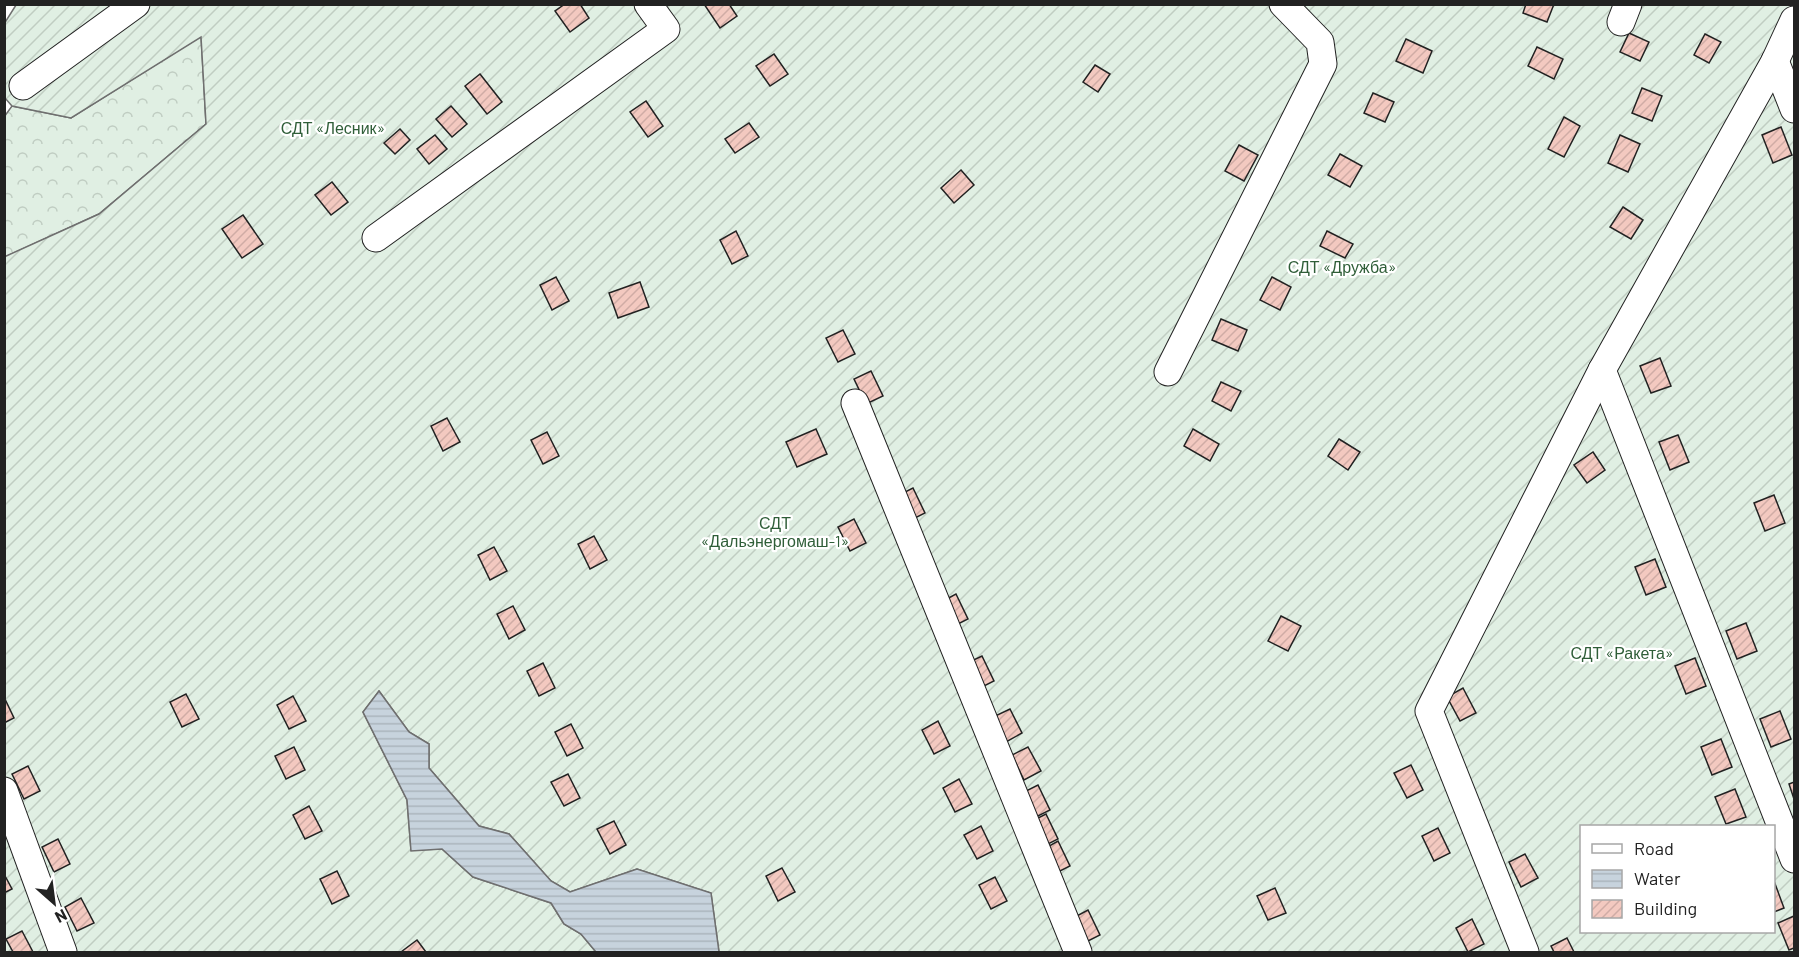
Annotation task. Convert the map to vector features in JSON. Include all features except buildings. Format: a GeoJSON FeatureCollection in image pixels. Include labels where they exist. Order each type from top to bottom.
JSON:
{"type":"FeatureCollection","features":[{"type":"Feature","properties":{"kind":"lane"},"geometry":{"type":"LineString","coordinates":[[23,86],[136,4]]}},
{"type":"Feature","properties":{"kind":"lane"},"geometry":{"type":"LineString","coordinates":[[376,238],[666,29],[648,4]]}},
{"type":"Feature","properties":{"kind":"lane"},"geometry":{"type":"LineString","coordinates":[[1168,372],[1323,64],[1320,42],[1283,4]]}},
{"type":"Feature","properties":{"kind":"lane"},"geometry":{"type":"LineString","coordinates":[[1525,952],[1429,711],[1602,370],[1775,61],[1794,20]]}},
{"type":"Feature","properties":{"kind":"lane"},"geometry":{"type":"LineString","coordinates":[[1775,61],[1794,109]]}},
{"type":"Feature","properties":{"kind":"lane"},"geometry":{"type":"LineString","coordinates":[[1602,370],[1794,859]]}},
{"type":"Feature","properties":{"kind":"lane"},"geometry":{"type":"LineString","coordinates":[[855,403],[1078,952]]}},
{"type":"Feature","properties":{"kind":"lane"},"geometry":{"type":"LineString","coordinates":[[4,791],[63,952]]}},
{"type":"Feature","properties":{"kind":"green space"},"geometry":{"type":"Polygon","coordinates":[[[16,5],[1794,5],[1794,952],[719,952],[711,893],[637,869],[570,892],[551,881],[509,834],[479,826],[429,768],[429,744],[409,732],[379,691],[363,712],[407,800],[411,850],[442,849],[473,877],[551,903],[564,924],[581,934],[596,952],[5,952],[4,257],[99,214],[206,124],[201,37],[71,118],[12,106],[5,98],[4,24],[16,5]]]}},
{"type":"Feature","properties":{"kind":"green space"},"geometry":{"type":"Polygon","coordinates":[[[201,36],[206,124],[99,214],[5,257],[4,117],[12,106],[71,118],[201,36]]]}},
{"type":"Feature","properties":{"kind":"water"},"geometry":{"type":"Polygon","coordinates":[[[379,691],[409,732],[429,744],[429,768],[479,826],[509,834],[551,881],[570,892],[637,869],[711,893],[719,952],[596,952],[581,934],[564,924],[551,903],[473,877],[442,849],[411,851],[407,800],[363,712],[379,691]]]}},
{"type":"Feature","properties":{"kind":"park label","name":"СДТ «Лесник»"},"geometry":{"type":"Point","coordinates":[333,128]}},
{"type":"Feature","properties":{"kind":"park label","name":"СДТ «Дружба»"},"geometry":{"type":"Point","coordinates":[1342,267]}},
{"type":"Feature","properties":{"kind":"park label","name":"СДТ «Дальэнергомаш-1»"},"geometry":{"type":"Point","coordinates":[775,532]}},
{"type":"Feature","properties":{"kind":"park label","name":"СДТ «Ракета»"},"geometry":{"type":"Point","coordinates":[1622,653]}}]}
